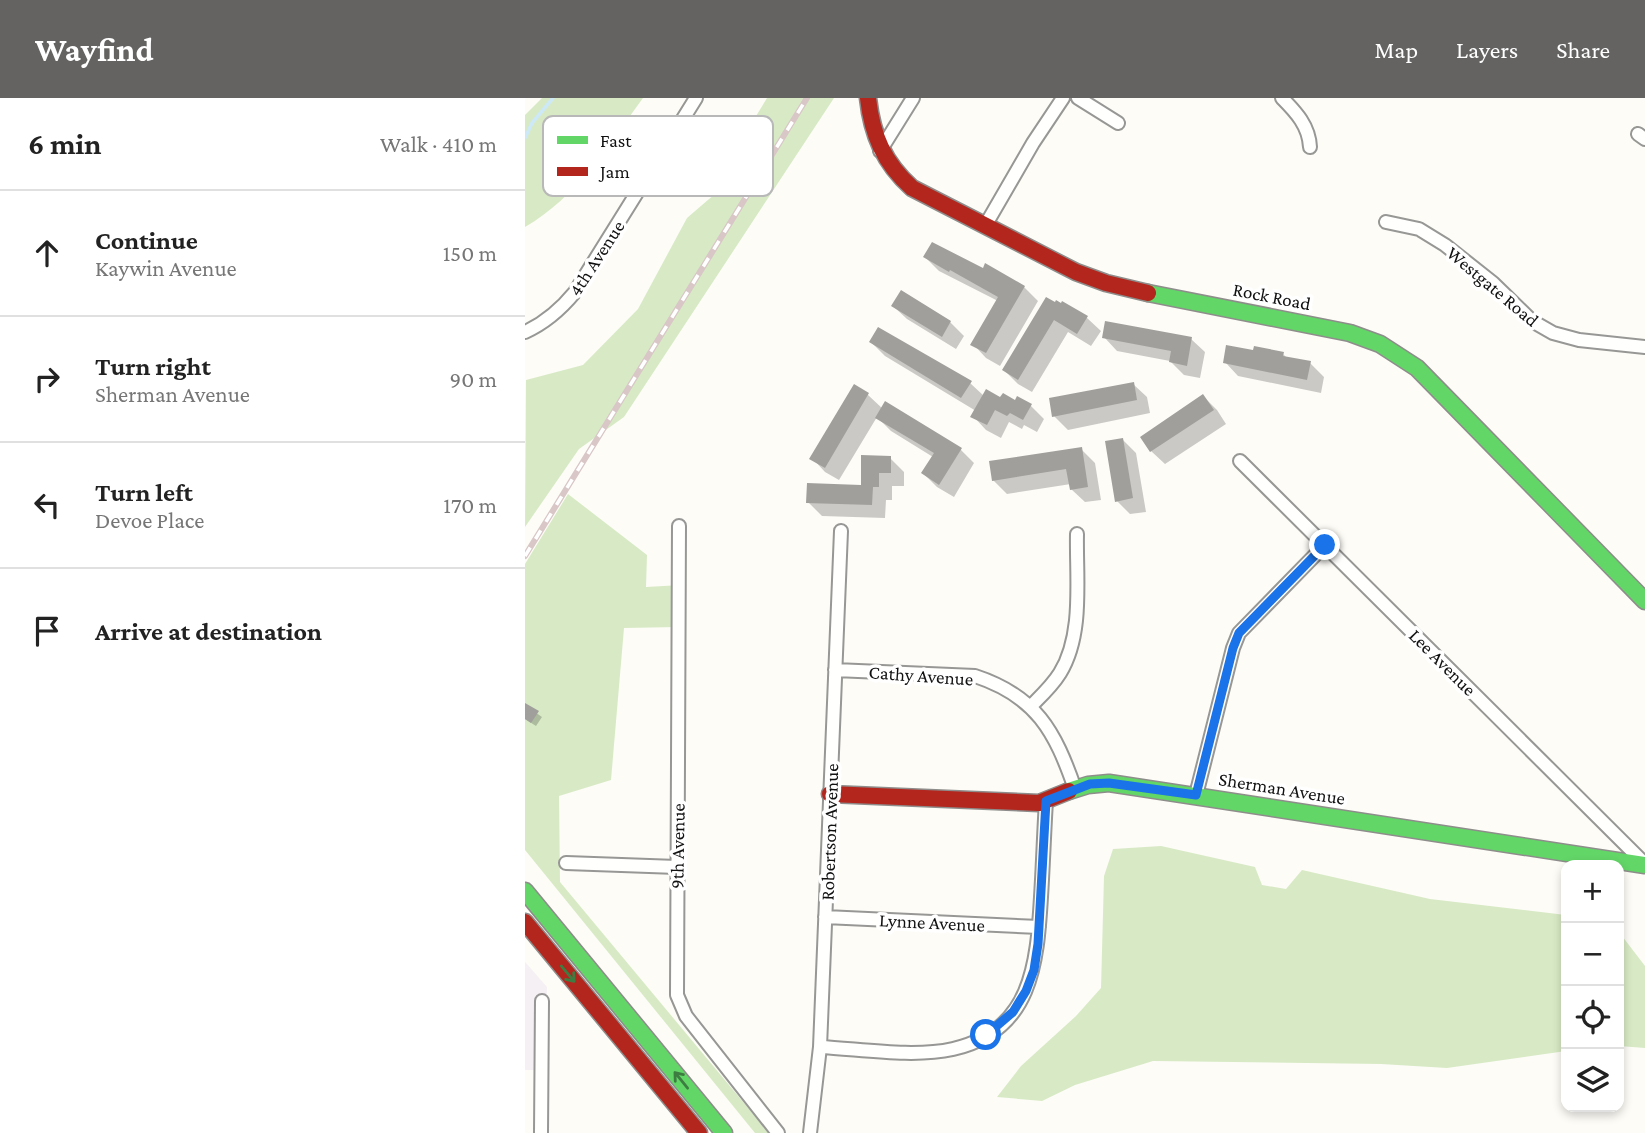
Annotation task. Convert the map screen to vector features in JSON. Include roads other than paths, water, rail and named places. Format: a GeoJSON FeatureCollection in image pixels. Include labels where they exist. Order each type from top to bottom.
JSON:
{"type":"FeatureCollection","features":[{"type":"Feature","properties":{"kind":"main road","name":"Rock Road"},"geometry":{"type":"LineString","coordinates":[[868,98],[871,124],[880,151],[892,170],[913,189],[1076,272],[1106,283],[1183,302],[1350,332],[1391,350],[1417,368],[1645,601]]}},
{"type":"Feature","properties":{"kind":"main road","name":"Sherman Avenue"},"geometry":{"type":"LineString","coordinates":[[830,794],[1046,801],[1090,784],[1109,783],[1645,864]]}},
{"type":"Feature","properties":{"kind":"main road"},"geometry":{"type":"LineString","coordinates":[[525,891],[724,1133]]}},
{"type":"Feature","properties":{"kind":"main road"},"geometry":{"type":"LineString","coordinates":[[525,922],[699,1133]]}},
{"type":"Feature","properties":{"kind":"street","name":"4th Avenue"},"geometry":{"type":"LineString","coordinates":[[685,116],[696,98]]}},
{"type":"Feature","properties":{"kind":"street"},"geometry":{"type":"LineString","coordinates":[[880,151],[913,98]]}},
{"type":"Feature","properties":{"kind":"street"},"geometry":{"type":"LineString","coordinates":[[985,226],[1033,143],[1063,98]]}},
{"type":"Feature","properties":{"kind":"street"},"geometry":{"type":"LineString","coordinates":[[1078,98],[1118,123]]}},
{"type":"Feature","properties":{"kind":"street"},"geometry":{"type":"LineString","coordinates":[[1282,98],[1300,118],[1310,136],[1310,147]]}},
{"type":"Feature","properties":{"kind":"street","name":"4th Avenue"},"geometry":{"type":"LineString","coordinates":[[525,332],[542,324],[575,292],[635,196]]}},
{"type":"Feature","properties":{"kind":"street","name":"Westgate Road"},"geometry":{"type":"LineString","coordinates":[[1386,222],[1419,229],[1445,245],[1493,283],[1532,321],[1553,333],[1579,340],[1645,347]]}},
{"type":"Feature","properties":{"kind":"street","name":"Lee Avenue"},"geometry":{"type":"LineString","coordinates":[[1240,461],[1645,864]]}},
{"type":"Feature","properties":{"kind":"street","name":"9th Avenue"},"geometry":{"type":"LineString","coordinates":[[680,526],[678,1002],[686,1016],[778,1133]]}},
{"type":"Feature","properties":{"kind":"street","name":"Robertson Avenue"},"geometry":{"type":"LineString","coordinates":[[810,1133],[820,1047],[841,531]]}},
{"type":"Feature","properties":{"kind":"street"},"geometry":{"type":"LineString","coordinates":[[1031,706],[1059,674],[1072,643],[1077,534]]}},
{"type":"Feature","properties":{"kind":"street"},"geometry":{"type":"LineString","coordinates":[[1196,795],[1239,633],[1325,545]]}},
{"type":"Feature","properties":{"kind":"street","name":"Cathy Avenue"},"geometry":{"type":"LineString","coordinates":[[835,670],[975,676],[1004,688],[1031,706],[1056,740],[1075,789]]}},
{"type":"Feature","properties":{"kind":"street"},"geometry":{"type":"LineString","coordinates":[[820,1047],[931,1052],[953,1049],[986,1035],[1005,1021],[1026,991],[1034,970],[1046,801]]}},
{"type":"Feature","properties":{"kind":"street"},"geometry":{"type":"LineString","coordinates":[[566,863],[677,867]]}},
{"type":"Feature","properties":{"kind":"street","name":"Lynne Avenue"},"geometry":{"type":"LineString","coordinates":[[825,917],[1039,927]]}},
{"type":"Feature","properties":{"kind":"street"},"geometry":{"type":"LineString","coordinates":[[541,1133],[542,1001]]}},
{"type":"Feature","properties":{"kind":"waterway"},"geometry":{"type":"LineString","coordinates":[[525,138],[532,123],[553,98]]}},
{"type":"Feature","properties":{"kind":"railway"},"geometry":{"type":"LineString","coordinates":[[773,153],[807,98]]}},
{"type":"Feature","properties":{"kind":"railway"},"geometry":{"type":"LineString","coordinates":[[525,556],[747,196]]}}]}
